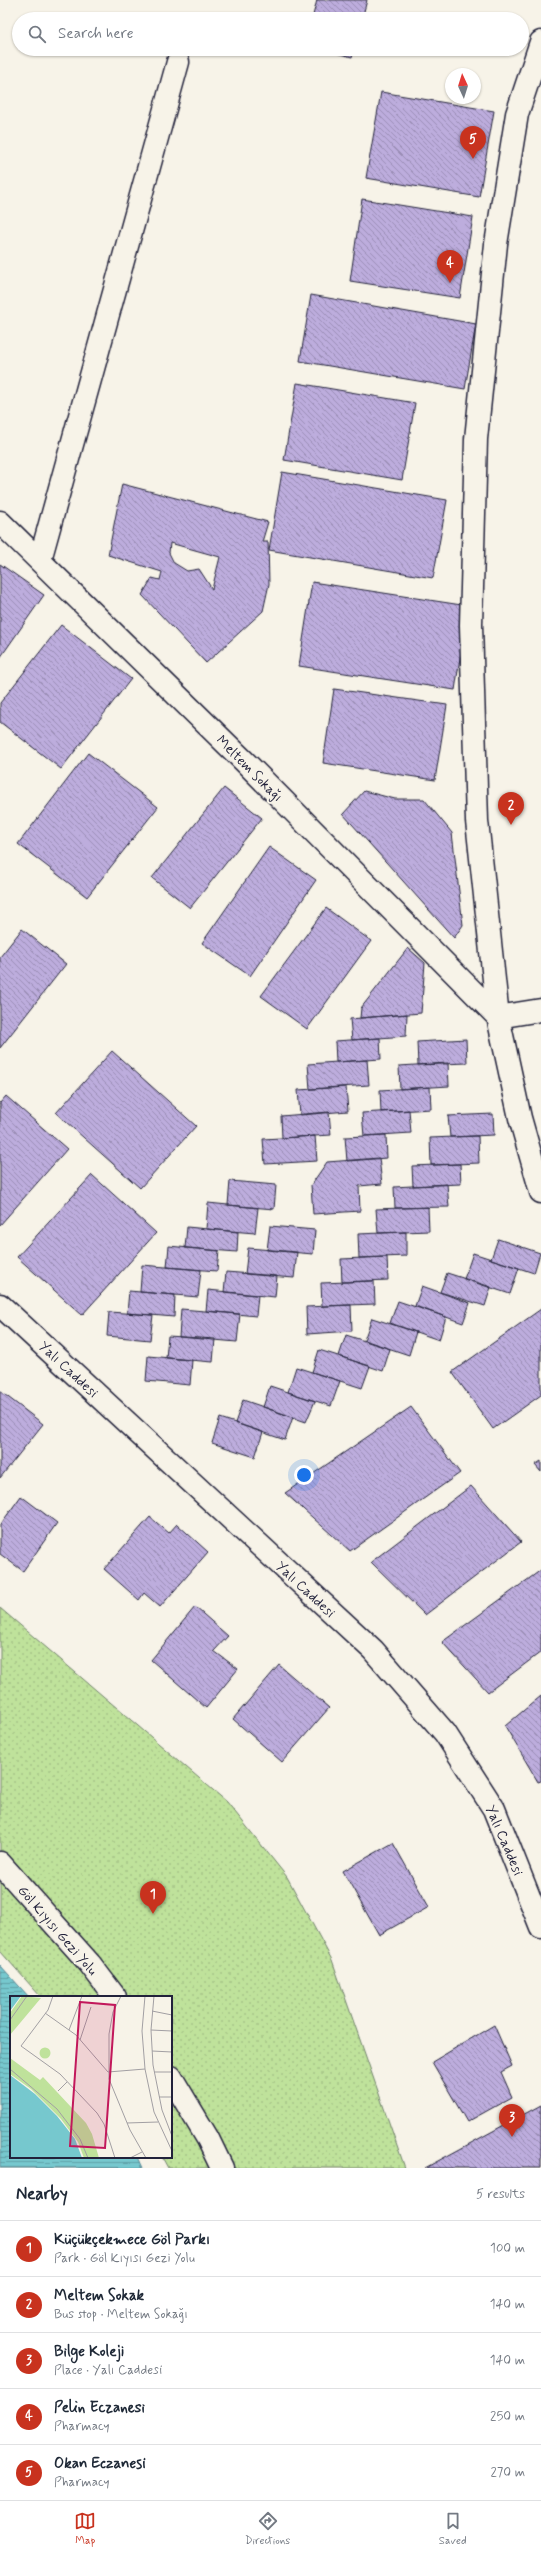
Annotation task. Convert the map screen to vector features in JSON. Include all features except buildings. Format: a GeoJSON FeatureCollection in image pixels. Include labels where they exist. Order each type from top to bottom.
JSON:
{"type":"FeatureCollection","features":[{"type":"Feature","properties":{"kind":"street"},"geometry":{"type":"LineString","coordinates":[[541,42],[516,122],[496,244],[476,439],[471,625],[477,821],[498,1017],[520,1118],[541,1192]]}},
{"type":"Feature","properties":{"kind":"street"},"geometry":{"type":"LineString","coordinates":[[40,560],[178,62]]}},
{"type":"Feature","properties":{"kind":"street","name":"Meltem Sokağı"},"geometry":{"type":"LineString","coordinates":[[0,522],[40,560],[498,1017]]}},
{"type":"Feature","properties":{"kind":"street"},"geometry":{"type":"LineString","coordinates":[[498,1017],[541,1010]]}},
{"type":"Feature","properties":{"kind":"street","name":"Yalı Caddesi"},"geometry":{"type":"LineString","coordinates":[[0,1305],[373,1650],[445,1733],[494,1809],[541,1927]]}},
{"type":"Feature","properties":{"kind":"street","name":"Göl Kıyısı Gezi Yolu"},"geometry":{"type":"LineString","coordinates":[[0,1863],[90,1964],[114,1996]]}},
{"type":"Feature","properties":{"kind":"street"},"geometry":{"type":"LineString","coordinates":[[172,2079],[208,2139],[222,2168]]}},
{"type":"Feature","properties":{"kind":"green space"},"geometry":{"type":"Polygon","coordinates":[[[0,1608],[227,1802],[287,1877],[332,1960],[405,2168],[168,2168],[163,2158],[172,2158],[172,1996],[40,1996],[0,1951],[0,1608]]]}},
{"type":"Feature","properties":{"kind":"water"},"geometry":{"type":"Polygon","coordinates":[[[0,1965],[28,1996],[10,1996],[10,2158],[138,2158],[143,2168],[0,2168],[0,1965]]]}},
{"type":"Feature","properties":{"kind":"place","name":"Okan Eczanesi"},"geometry":{"type":"Point","coordinates":[473,159]}},
{"type":"Feature","properties":{"kind":"place","name":"Pelin Eczanesi"},"geometry":{"type":"Point","coordinates":[450,283]}},
{"type":"Feature","properties":{"kind":"place","name":"Meltem Sokak"},"geometry":{"type":"Point","coordinates":[511,825]}},
{"type":"Feature","properties":{"kind":"place","name":"Küçükçekmece Göl Parkı"},"geometry":{"type":"Point","coordinates":[153,1914]}},
{"type":"Feature","properties":{"kind":"place","name":"Bilge Koleji"},"geometry":{"type":"Point","coordinates":[512,2137]}}]}
